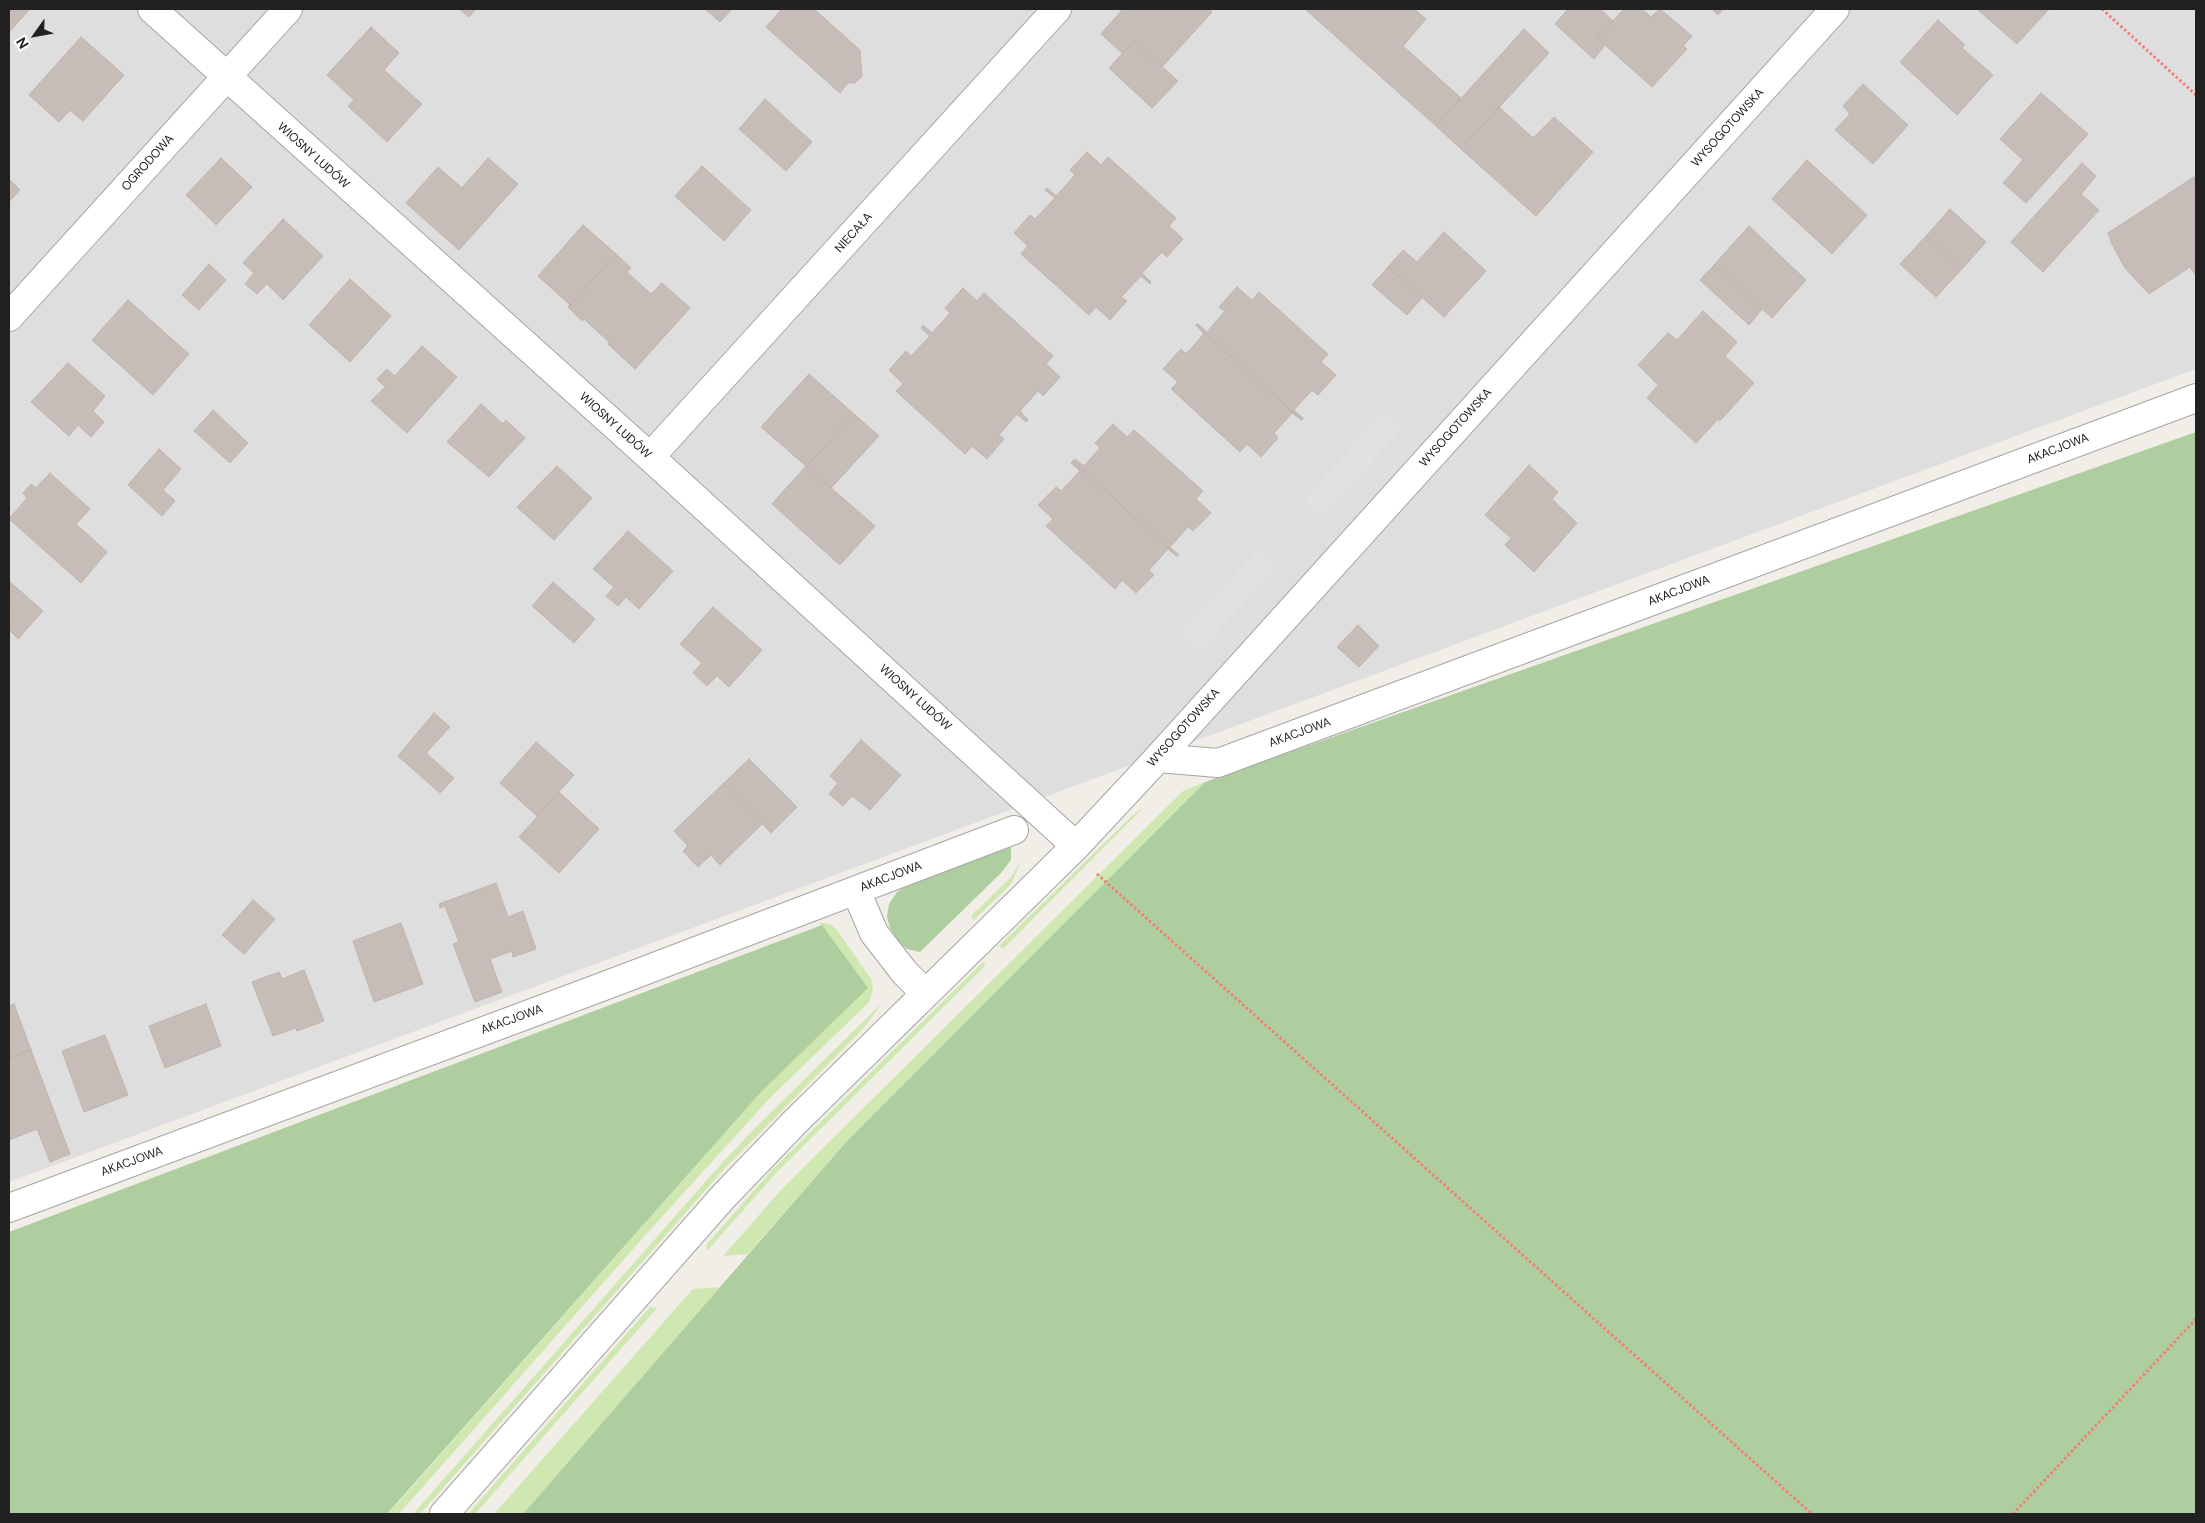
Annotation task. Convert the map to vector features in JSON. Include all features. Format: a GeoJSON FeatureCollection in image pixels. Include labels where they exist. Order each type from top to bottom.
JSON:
{"type":"FeatureCollection","features":[{"type":"Feature","properties":{"kind":"street","name":"WIOSNY LUDÓW"},"geometry":{"type":"LineString","coordinates":[[152,9],[226,78],[650,457],[1076,846]]}},
{"type":"Feature","properties":{"kind":"street","name":"OGRODOWA"},"geometry":{"type":"LineString","coordinates":[[9,317],[288,9]]}},
{"type":"Feature","properties":{"kind":"street","name":"NIECAŁA"},"geometry":{"type":"LineString","coordinates":[[650,457],[1058,9]]}},
{"type":"Feature","properties":{"kind":"street","name":"WYSOGOTOWSKA"},"geometry":{"type":"LineString","coordinates":[[444,1514],[723,1197],[795,1122],[1076,846],[1158,758],[1835,9]]}},
{"type":"Feature","properties":{"kind":"street","name":"AKACJOWA"},"geometry":{"type":"LineString","coordinates":[[1158,758],[1218,763],[2196,398]]}},
{"type":"Feature","properties":{"kind":"street","name":"AKACJOWA"},"geometry":{"type":"LineString","coordinates":[[9,1208],[1014,830]]}},
{"type":"Feature","properties":{"kind":"street"},"geometry":{"type":"LineString","coordinates":[[856,891],[874,933],[905,973],[925,993]]}},
{"type":"Feature","properties":{"kind":"path"},"geometry":{"type":"LineString","coordinates":[[2102,9],[2196,95]]}},
{"type":"Feature","properties":{"kind":"path"},"geometry":{"type":"LineString","coordinates":[[1099,875],[1812,1514]]}},
{"type":"Feature","properties":{"kind":"path"},"geometry":{"type":"LineString","coordinates":[[2013,1514],[2196,1319]]}},
{"type":"Feature","properties":{"kind":"shaded area"},"geometry":{"type":"Polygon","coordinates":[[[9,9],[2196,9],[2196,369],[9,1182],[9,9]]]}},
{"type":"Feature","properties":{"kind":"shaded area"},"geometry":{"type":"Polygon","coordinates":[[[1383,412],[1401,430],[1323,516],[1304,499],[1383,412]]]}},
{"type":"Feature","properties":{"kind":"shaded area"},"geometry":{"type":"Polygon","coordinates":[[[1257,550],[1276,568],[1200,652],[1180,634],[1257,550]]]}},
{"type":"Feature","properties":{"kind":"green space"},"geometry":{"type":"Polygon","coordinates":[[[2196,432],[2196,1514],[523,1514],[846,1142],[1205,782],[2196,432]]]}},
{"type":"Feature","properties":{"kind":"green space"},"geometry":{"type":"Polygon","coordinates":[[[1205,782],[846,1142],[748,1254],[723,1256],[781,1190],[1183,791],[1205,782]]]}},
{"type":"Feature","properties":{"kind":"green space"},"geometry":{"type":"Polygon","coordinates":[[[1143,808],[1003,949],[999,946],[1132,816],[1143,808]]]}},
{"type":"Feature","properties":{"kind":"green space"},"geometry":{"type":"Polygon","coordinates":[[[1011,847],[1011,860],[1001,873],[920,952],[907,949],[899,942],[890,928],[887,917],[889,904],[897,892],[910,884],[1011,847]]]}},
{"type":"Feature","properties":{"kind":"green space"},"geometry":{"type":"Polygon","coordinates":[[[1021,861],[1011,884],[974,920],[971,916],[1011,877],[1021,861]]]}},
{"type":"Feature","properties":{"kind":"green space"},"geometry":{"type":"Polygon","coordinates":[[[819,922],[831,925],[837,930],[871,979],[873,990],[869,1002],[770,1098],[649,1231],[399,1514],[388,1514],[762,1091],[867,988],[819,922]]]}},
{"type":"Feature","properties":{"kind":"green space"},"geometry":{"type":"Polygon","coordinates":[[[822,925],[868,988],[762,1091],[387,1514],[9,1514],[9,1232],[822,925]]]}},
{"type":"Feature","properties":{"kind":"green space"},"geometry":{"type":"Polygon","coordinates":[[[983,962],[986,965],[776,1173],[707,1251],[706,1245],[772,1170],[983,962]]]}},
{"type":"Feature","properties":{"kind":"green space"},"geometry":{"type":"Polygon","coordinates":[[[883,1002],[862,1030],[725,1168],[420,1514],[413,1514],[721,1164],[883,1002]]]}},
{"type":"Feature","properties":{"kind":"green space"},"geometry":{"type":"Polygon","coordinates":[[[720,1287],[523,1514],[494,1514],[693,1289],[720,1287]]]}},
{"type":"Feature","properties":{"kind":"green space"},"geometry":{"type":"Polygon","coordinates":[[[650,1307],[657,1308],[475,1514],[468,1514],[650,1307]]]}},
{"type":"Feature","properties":{"kind":"building"},"geometry":{"type":"Polygon","coordinates":[[[9,9],[30,9],[9,32],[9,9]]]}},
{"type":"Feature","properties":{"kind":"building"},"geometry":{"type":"Polygon","coordinates":[[[459,9],[476,9],[469,17],[459,9]]]}},
{"type":"Feature","properties":{"kind":"building"},"geometry":{"type":"Polygon","coordinates":[[[705,9],[732,9],[720,22],[705,9]]]}},
{"type":"Feature","properties":{"kind":"building"},"geometry":{"type":"Polygon","coordinates":[[[782,9],[814,9],[860,50],[862,76],[855,83],[848,83],[840,93],[766,27],[782,9]]]}},
{"type":"Feature","properties":{"kind":"building"},"geometry":{"type":"Polygon","coordinates":[[[1123,9],[1208,9],[1212,12],[1162,67],[1134,41],[1122,53],[1101,34],[1123,9]]]}},
{"type":"Feature","properties":{"kind":"building"},"geometry":{"type":"Polygon","coordinates":[[[1305,9],[1414,9],[1426,19],[1403,46],[1461,98],[1436,126],[1305,9]]]}},
{"type":"Feature","properties":{"kind":"building"},"geometry":{"type":"Polygon","coordinates":[[[1568,9],[1600,9],[1613,21],[1597,38],[1605,45],[1594,59],[1555,24],[1568,9]]]}},
{"type":"Feature","properties":{"kind":"building"},"geometry":{"type":"Polygon","coordinates":[[[1624,9],[1642,9],[1651,17],[1660,9],[1692,36],[1683,46],[1687,49],[1652,87],[1597,38],[1624,9]]]}},
{"type":"Feature","properties":{"kind":"building"},"geometry":{"type":"Polygon","coordinates":[[[1712,9],[1723,9],[1718,15],[1712,9]]]}},
{"type":"Feature","properties":{"kind":"building"},"geometry":{"type":"Polygon","coordinates":[[[1977,9],[2049,9],[2017,44],[1977,9]]]}},
{"type":"Feature","properties":{"kind":"building"},"geometry":{"type":"Polygon","coordinates":[[[1938,20],[1965,45],[1962,48],[1993,75],[1957,115],[1900,62],[1938,20]]]}},
{"type":"Feature","properties":{"kind":"building"},"geometry":{"type":"Polygon","coordinates":[[[371,27],[399,53],[384,70],[422,104],[387,142],[348,106],[354,100],[327,75],[371,27]]]}},
{"type":"Feature","properties":{"kind":"building"},"geometry":{"type":"Polygon","coordinates":[[[1524,29],[1549,53],[1461,149],[1436,126],[1524,29]]]}},
{"type":"Feature","properties":{"kind":"building"},"geometry":{"type":"Polygon","coordinates":[[[81,37],[124,75],[83,121],[70,110],[59,122],[29,95],[81,37]]]}},
{"type":"Feature","properties":{"kind":"building"},"geometry":{"type":"Polygon","coordinates":[[[1134,41],[1178,81],[1152,108],[1109,68],[1134,41]]]}},
{"type":"Feature","properties":{"kind":"building"},"geometry":{"type":"Polygon","coordinates":[[[1863,84],[1908,125],[1873,164],[1835,130],[1850,114],[1843,106],[1863,84]]]}},
{"type":"Feature","properties":{"kind":"building"},"geometry":{"type":"Polygon","coordinates":[[[2041,93],[2088,134],[2026,203],[2003,183],[2023,160],[2000,139],[2041,93]]]}},
{"type":"Feature","properties":{"kind":"building"},"geometry":{"type":"Polygon","coordinates":[[[765,99],[812,142],[786,171],[739,129],[765,99]]]}},
{"type":"Feature","properties":{"kind":"building"},"geometry":{"type":"Polygon","coordinates":[[[1499,107],[1533,138],[1554,117],[1593,152],[1536,216],[1461,149],[1499,107]]]}},
{"type":"Feature","properties":{"kind":"building"},"geometry":{"type":"Polygon","coordinates":[[[1087,152],[1101,165],[1108,157],[1176,218],[1169,226],[1183,239],[1167,257],[1162,252],[1142,273],[1151,282],[1150,284],[1141,276],[1121,297],[1127,301],[1110,320],[1096,307],[1089,315],[1021,254],[1028,246],[1014,233],[1030,215],[1035,219],[1055,198],[1045,190],[1047,188],[1056,196],[1075,175],[1070,170],[1087,152]]]}},
{"type":"Feature","properties":{"kind":"building"},"geometry":{"type":"Polygon","coordinates":[[[221,158],[252,187],[216,225],[186,195],[221,158]]]}},
{"type":"Feature","properties":{"kind":"building"},"geometry":{"type":"Polygon","coordinates":[[[488,158],[518,184],[459,250],[406,203],[438,167],[462,188],[488,158]]]}},
{"type":"Feature","properties":{"kind":"building"},"geometry":{"type":"Polygon","coordinates":[[[1807,160],[1867,215],[1832,254],[1772,199],[1807,160]]]}},
{"type":"Feature","properties":{"kind":"building"},"geometry":{"type":"Polygon","coordinates":[[[2082,163],[2096,176],[2081,194],[2099,210],[2043,272],[2011,242],[2082,163]]]}},
{"type":"Feature","properties":{"kind":"building"},"geometry":{"type":"Polygon","coordinates":[[[702,166],[751,210],[724,241],[675,196],[702,166]]]}},
{"type":"Feature","properties":{"kind":"building"},"geometry":{"type":"Polygon","coordinates":[[[2194,177],[2196,180],[2196,276],[2190,267],[2149,294],[2125,268],[2108,233],[2194,177]]]}},
{"type":"Feature","properties":{"kind":"building"},"geometry":{"type":"Polygon","coordinates":[[[9,179],[20,190],[9,202],[9,179]]]}},
{"type":"Feature","properties":{"kind":"building"},"geometry":{"type":"Polygon","coordinates":[[[1950,209],[1986,242],[1962,269],[1926,236],[1950,209]]]}},
{"type":"Feature","properties":{"kind":"building"},"geometry":{"type":"Polygon","coordinates":[[[283,219],[323,256],[283,300],[267,284],[257,294],[245,284],[254,273],[243,263],[283,219]]]}},
{"type":"Feature","properties":{"kind":"building"},"geometry":{"type":"Polygon","coordinates":[[[583,225],[616,254],[570,305],[538,276],[583,225]]]}},
{"type":"Feature","properties":{"kind":"building"},"geometry":{"type":"Polygon","coordinates":[[[1749,226],[1806,280],[1772,318],[1714,265],[1749,226]]]}},
{"type":"Feature","properties":{"kind":"building"},"geometry":{"type":"Polygon","coordinates":[[[1444,232],[1486,271],[1444,317],[1388,267],[1403,250],[1417,262],[1444,232]]]}},
{"type":"Feature","properties":{"kind":"building"},"geometry":{"type":"Polygon","coordinates":[[[1926,236],[1962,269],[1936,297],[1900,264],[1926,236]]]}},
{"type":"Feature","properties":{"kind":"building"},"geometry":{"type":"Polygon","coordinates":[[[616,254],[631,268],[627,272],[651,294],[662,283],[690,308],[635,369],[608,344],[609,342],[584,319],[582,321],[568,307],[616,254]]]}},
{"type":"Feature","properties":{"kind":"building"},"geometry":{"type":"Polygon","coordinates":[[[209,264],[226,280],[199,310],[182,295],[209,264]]]}},
{"type":"Feature","properties":{"kind":"building"},"geometry":{"type":"Polygon","coordinates":[[[1714,265],[1762,309],[1749,325],[1700,280],[1714,265]]]}},
{"type":"Feature","properties":{"kind":"building"},"geometry":{"type":"Polygon","coordinates":[[[1388,267],[1422,298],[1407,315],[1372,285],[1388,267]]]}},
{"type":"Feature","properties":{"kind":"building"},"geometry":{"type":"Polygon","coordinates":[[[350,279],[391,316],[350,362],[309,325],[350,279]]]}},
{"type":"Feature","properties":{"kind":"building"},"geometry":{"type":"Polygon","coordinates":[[[1237,287],[1252,300],[1259,292],[1328,354],[1321,362],[1336,375],[1318,395],[1312,390],[1294,410],[1303,418],[1302,420],[1196,325],[1198,324],[1207,332],[1225,311],[1219,307],[1237,287]]]}},
{"type":"Feature","properties":{"kind":"building"},"geometry":{"type":"Polygon","coordinates":[[[963,288],[977,301],[984,293],[1053,356],[1046,364],[1060,377],[1043,396],[1038,391],[1020,411],[1028,420],[1026,422],[1017,414],[999,435],[1004,439],[987,459],[972,446],[965,454],[896,391],[903,384],[889,370],[906,351],[911,356],[930,336],[921,328],[923,325],[932,333],[950,313],[945,308],[963,288]]]}},
{"type":"Feature","properties":{"kind":"building"},"geometry":{"type":"Polygon","coordinates":[[[128,300],[189,354],[153,395],[92,340],[128,300]]]}},
{"type":"Feature","properties":{"kind":"building"},"geometry":{"type":"Polygon","coordinates":[[[1703,311],[1737,342],[1725,356],[1754,383],[1720,421],[1718,419],[1696,443],[1647,398],[1658,385],[1638,365],[1668,333],[1677,340],[1703,311]]]}},
{"type":"Feature","properties":{"kind":"building"},"geometry":{"type":"Polygon","coordinates":[[[1196,325],[1302,420],[1292,413],[1274,433],[1278,438],[1261,457],[1247,444],[1240,452],[1171,389],[1178,382],[1163,369],[1181,349],[1186,354],[1204,334],[1196,325]]]}},
{"type":"Feature","properties":{"kind":"building"},"geometry":{"type":"Polygon","coordinates":[[[422,346],[457,377],[407,433],[371,401],[385,387],[377,379],[387,369],[395,376],[422,346]]]}},
{"type":"Feature","properties":{"kind":"building"},"geometry":{"type":"Polygon","coordinates":[[[68,363],[105,396],[93,411],[104,422],[91,437],[78,425],[69,436],[31,402],[68,363]]]}},
{"type":"Feature","properties":{"kind":"building"},"geometry":{"type":"Polygon","coordinates":[[[809,374],[855,415],[806,466],[761,427],[809,374]]]}},
{"type":"Feature","properties":{"kind":"building"},"geometry":{"type":"Polygon","coordinates":[[[481,404],[503,424],[506,420],[525,438],[489,477],[447,442],[481,404]]]}},
{"type":"Feature","properties":{"kind":"building"},"geometry":{"type":"Polygon","coordinates":[[[213,410],[248,443],[230,463],[194,431],[213,410]]]}},
{"type":"Feature","properties":{"kind":"building"},"geometry":{"type":"Polygon","coordinates":[[[855,415],[879,436],[831,488],[806,466],[855,415]]]}},
{"type":"Feature","properties":{"kind":"building"},"geometry":{"type":"Polygon","coordinates":[[[1113,424],[1127,437],[1134,430],[1203,491],[1196,499],[1211,513],[1193,531],[1188,527],[1170,547],[1179,555],[1177,556],[1073,461],[1075,459],[1084,466],[1100,448],[1095,443],[1113,424]]]}},
{"type":"Feature","properties":{"kind":"building"},"geometry":{"type":"Polygon","coordinates":[[[159,449],[181,469],[163,490],[175,501],[162,516],[128,485],[159,449]]]}},
{"type":"Feature","properties":{"kind":"building"},"geometry":{"type":"Polygon","coordinates":[[[1073,461],[1177,556],[1168,549],[1149,570],[1154,575],[1136,593],[1122,580],[1115,589],[1046,526],[1053,519],[1038,505],[1056,487],[1061,491],[1080,471],[1071,463],[1073,461]]]}},
{"type":"Feature","properties":{"kind":"building"},"geometry":{"type":"Polygon","coordinates":[[[1529,465],[1558,492],[1552,499],[1577,523],[1534,572],[1505,545],[1511,538],[1485,515],[1529,465]]]}},
{"type":"Feature","properties":{"kind":"building"},"geometry":{"type":"Polygon","coordinates":[[[557,466],[592,498],[554,540],[517,507],[557,466]]]}},
{"type":"Feature","properties":{"kind":"building"},"geometry":{"type":"Polygon","coordinates":[[[806,466],[875,526],[840,565],[772,504],[806,466]]]}},
{"type":"Feature","properties":{"kind":"building"},"geometry":{"type":"Polygon","coordinates":[[[50,473],[90,509],[76,524],[107,552],[81,583],[9,519],[27,498],[23,493],[31,484],[36,488],[50,473]]]}},
{"type":"Feature","properties":{"kind":"building"},"geometry":{"type":"Polygon","coordinates":[[[628,531],[673,571],[639,609],[626,597],[618,606],[606,596],[614,587],[593,569],[628,531]]]}},
{"type":"Feature","properties":{"kind":"building"},"geometry":{"type":"Polygon","coordinates":[[[10,582],[43,611],[18,639],[9,630],[10,582]]]}},
{"type":"Feature","properties":{"kind":"building"},"geometry":{"type":"Polygon","coordinates":[[[553,582],[595,619],[574,643],[532,606],[553,582]]]}},
{"type":"Feature","properties":{"kind":"building"},"geometry":{"type":"Polygon","coordinates":[[[713,607],[762,650],[729,687],[717,676],[707,686],[693,673],[702,663],[680,644],[713,607]]]}},
{"type":"Feature","properties":{"kind":"building"},"geometry":{"type":"Polygon","coordinates":[[[1358,625],[1379,646],[1359,667],[1337,647],[1358,625]]]}},
{"type":"Feature","properties":{"kind":"building"},"geometry":{"type":"Polygon","coordinates":[[[434,713],[450,727],[426,753],[454,778],[440,793],[398,756],[434,713]]]}},
{"type":"Feature","properties":{"kind":"building"},"geometry":{"type":"Polygon","coordinates":[[[861,740],[901,775],[870,810],[852,796],[843,806],[829,794],[838,783],[830,776],[861,740]]]}},
{"type":"Feature","properties":{"kind":"building"},"geometry":{"type":"Polygon","coordinates":[[[536,742],[574,775],[537,816],[500,783],[536,742]]]}},
{"type":"Feature","properties":{"kind":"building"},"geometry":{"type":"Polygon","coordinates":[[[749,759],[797,807],[771,833],[724,783],[749,759]]]}},
{"type":"Feature","properties":{"kind":"building"},"geometry":{"type":"Polygon","coordinates":[[[724,783],[762,824],[720,865],[711,855],[698,867],[683,851],[688,846],[674,831],[724,783]]]}},
{"type":"Feature","properties":{"kind":"building"},"geometry":{"type":"Polygon","coordinates":[[[559,792],[599,829],[559,873],[519,837],[559,792]]]}},
{"type":"Feature","properties":{"kind":"building"},"geometry":{"type":"Polygon","coordinates":[[[496,883],[508,917],[523,911],[536,949],[513,957],[512,951],[490,959],[502,992],[475,1002],[453,944],[459,942],[445,906],[440,908],[439,904],[496,883]]]}},
{"type":"Feature","properties":{"kind":"building"},"geometry":{"type":"Polygon","coordinates":[[[253,900],[275,919],[244,954],[222,935],[253,900]]]}},
{"type":"Feature","properties":{"kind":"building"},"geometry":{"type":"Polygon","coordinates":[[[401,923],[423,984],[374,1002],[353,941],[401,923]]]}},
{"type":"Feature","properties":{"kind":"building"},"geometry":{"type":"Polygon","coordinates":[[[304,970],[324,1021],[297,1031],[296,1028],[273,1036],[252,982],[279,972],[282,979],[304,970]]]}},
{"type":"Feature","properties":{"kind":"building"},"geometry":{"type":"Polygon","coordinates":[[[14,1004],[31,1050],[9,1058],[9,1006],[14,1004]]]}},
{"type":"Feature","properties":{"kind":"building"},"geometry":{"type":"Polygon","coordinates":[[[206,1004],[221,1046],[165,1068],[149,1026],[206,1004]]]}},
{"type":"Feature","properties":{"kind":"building"},"geometry":{"type":"Polygon","coordinates":[[[105,1035],[128,1095],[84,1112],[62,1051],[105,1035]]]}},
{"type":"Feature","properties":{"kind":"building"},"geometry":{"type":"Polygon","coordinates":[[[31,1050],[70,1154],[50,1162],[37,1129],[9,1140],[9,1058],[31,1050]]]}}]}
